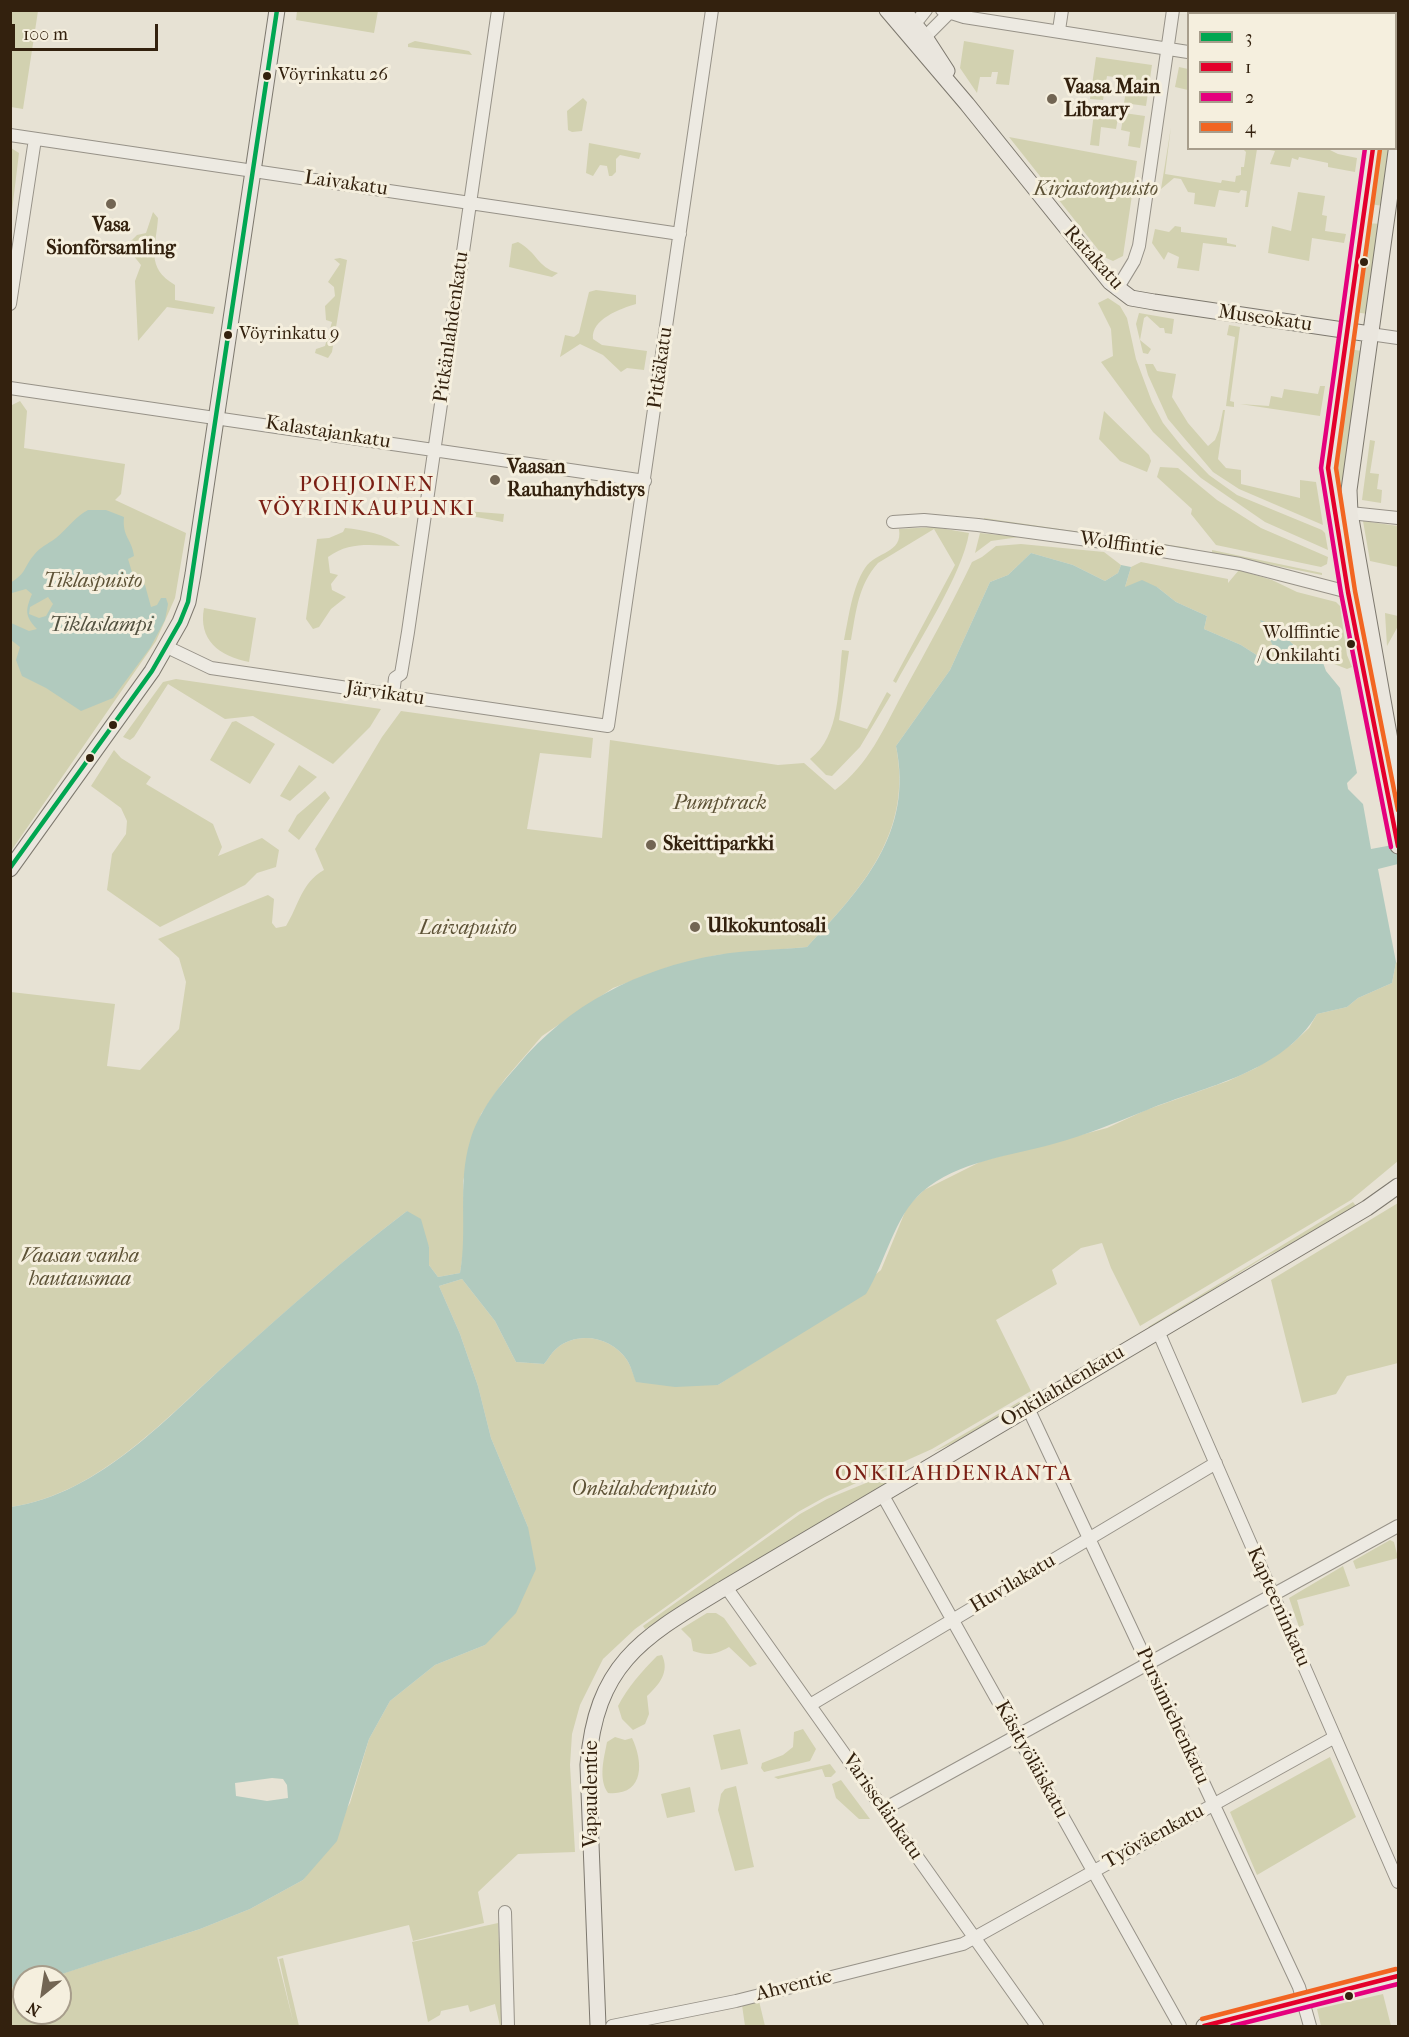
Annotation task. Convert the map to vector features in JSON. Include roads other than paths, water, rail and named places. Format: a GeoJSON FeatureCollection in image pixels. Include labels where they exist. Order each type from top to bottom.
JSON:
{"type":"FeatureCollection","features":[{"type":"Feature","properties":{"kind":"main road"},"geometry":{"type":"LineString","coordinates":[[10,869],[167,647],[188,602],[218,417],[277,10]]}},
{"type":"Feature","properties":{"kind":"main road","name":"Ratakatu"},"geometry":{"type":"LineString","coordinates":[[887,10],[915,33]]}},
{"type":"Feature","properties":{"kind":"main road","name":"Ratakatu"},"geometry":{"type":"LineString","coordinates":[[903,10],[915,33],[967,104],[1117,289],[1131,298]]}},
{"type":"Feature","properties":{"kind":"main road"},"geometry":{"type":"LineString","coordinates":[[1373,150],[1328,468],[1348,592],[1398,842]]}},
{"type":"Feature","properties":{"kind":"main road"},"geometry":{"type":"LineString","coordinates":[[1396,150],[1350,472],[1350,513],[1398,785]]}},
{"type":"Feature","properties":{"kind":"main road","name":"Museokatu"},"geometry":{"type":"LineString","coordinates":[[1131,298],[1370,334]]}},
{"type":"Feature","properties":{"kind":"main road","name":"Onkilahdenkatu"},"geometry":{"type":"LineString","coordinates":[[726,1587],[1398,1186]]}},
{"type":"Feature","properties":{"kind":"main road","name":"Vapaudentie"},"geometry":{"type":"LineString","coordinates":[[598,2026],[588,1765],[597,1711],[607,1688],[632,1651],[666,1624],[726,1587]]}},
{"type":"Feature","properties":{"kind":"main road"},"geometry":{"type":"LineString","coordinates":[[1204,2026],[1398,1976]]}},
{"type":"Feature","properties":{"kind":"street","name":"Pitkänlahdenkatu"},"geometry":{"type":"LineString","coordinates":[[393,695],[395,678],[400,674],[404,643],[408,632],[498,10]]}},
{"type":"Feature","properties":{"kind":"street","name":"Pitkäkatu"},"geometry":{"type":"LineString","coordinates":[[608,726],[712,10]]}},
{"type":"Feature","properties":{"kind":"street"},"geometry":{"type":"LineString","coordinates":[[915,33],[926,10]]}},
{"type":"Feature","properties":{"kind":"street"},"geometry":{"type":"LineString","coordinates":[[1059,30],[1062,10]]}},
{"type":"Feature","properties":{"kind":"street"},"geometry":{"type":"LineString","coordinates":[[1117,289],[1134,261],[1139,246],[1173,10]]}},
{"type":"Feature","properties":{"kind":"street"},"geometry":{"type":"LineString","coordinates":[[915,33],[948,11],[1187,52]]}},
{"type":"Feature","properties":{"kind":"street","name":"Laivakatu"},"geometry":{"type":"LineString","coordinates":[[10,135],[680,234]]}},
{"type":"Feature","properties":{"kind":"street"},"geometry":{"type":"LineString","coordinates":[[10,304],[35,139]]}},
{"type":"Feature","properties":{"kind":"street","name":"Museokatu"},"geometry":{"type":"LineString","coordinates":[[1370,334],[1398,338]]}},
{"type":"Feature","properties":{"kind":"street","name":"Kalastajankatu"},"geometry":{"type":"LineString","coordinates":[[10,388],[645,481]]}},
{"type":"Feature","properties":{"kind":"street"},"geometry":{"type":"LineString","coordinates":[[1350,513],[1398,518]]}},
{"type":"Feature","properties":{"kind":"street","name":"Wolffintie"},"geometry":{"type":"LineString","coordinates":[[893,522],[924,520],[978,525],[1143,548],[1240,564],[1366,596]]}},
{"type":"Feature","properties":{"kind":"street","name":"Järvikatu"},"geometry":{"type":"LineString","coordinates":[[167,647],[212,668],[608,726]]}},
{"type":"Feature","properties":{"kind":"street","name":"Kapteeninkatu"},"geometry":{"type":"LineString","coordinates":[[1158,1331],[1398,1882]]}},
{"type":"Feature","properties":{"kind":"street","name":"Pursimiehenkatu"},"geometry":{"type":"LineString","coordinates":[[1028,1408],[1299,1987],[1310,2026]]}},
{"type":"Feature","properties":{"kind":"street","name":"Huvilakatu"},"geometry":{"type":"LineString","coordinates":[[810,1705],[1216,1463]]}},
{"type":"Feature","properties":{"kind":"street","name":"Käsityöläiskatu"},"geometry":{"type":"LineString","coordinates":[[882,1494],[1180,2026]]}},
{"type":"Feature","properties":{"kind":"street"},"geometry":{"type":"LineString","coordinates":[[884,1809],[1398,1526]]}},
{"type":"Feature","properties":{"kind":"street","name":"Varisselänkatu"},"geometry":{"type":"LineString","coordinates":[[726,1587],[1037,2026]]}},
{"type":"Feature","properties":{"kind":"street","name":"Työväenkatu"},"geometry":{"type":"LineString","coordinates":[[974,1937],[1335,1737]]}},
{"type":"Feature","properties":{"kind":"street"},"geometry":{"type":"LineString","coordinates":[[505,1912],[508,2026]]}},
{"type":"Feature","properties":{"kind":"street","name":"Ahventie"},"geometry":{"type":"LineString","coordinates":[[612,2026],[736,2001],[854,1972],[963,1944],[974,1937]]}},
{"type":"Feature","properties":{"kind":"water","name":"Tiklaslampi"},"geometry":{"type":"Polygon","coordinates":[[[88,510],[106,510],[124,517],[124,529],[134,556],[128,559],[135,582],[145,585],[151,607],[157,605],[161,598],[166,598],[168,604],[165,620],[150,648],[113,698],[81,711],[46,688],[22,676],[16,660],[20,647],[11,640],[11,623],[29,631],[37,629],[27,613],[32,594],[26,589],[12,593],[11,597],[10,583],[22,573],[39,550],[88,510]],[[48,597],[30,607],[29,614],[39,618],[46,616],[53,604],[48,597]]]}},
{"type":"Feature","properties":{"kind":"water"},"geometry":{"type":"Polygon","coordinates":[[[1031,553],[1073,565],[1105,581],[1118,573],[1121,565],[1131,567],[1125,587],[1142,580],[1157,587],[1176,602],[1207,616],[1204,629],[1241,645],[1269,663],[1277,654],[1260,620],[1273,625],[1302,653],[1322,660],[1326,671],[1340,688],[1357,773],[1347,783],[1348,789],[1363,804],[1371,849],[1398,844],[1398,864],[1378,869],[1396,962],[1392,983],[1358,998],[1347,1007],[1317,1014],[1302,1034],[1284,1051],[1241,1075],[1089,1133],[968,1166],[936,1182],[912,1202],[904,1214],[866,1294],[718,1385],[675,1387],[636,1382],[621,1352],[603,1341],[594,1339],[574,1339],[564,1343],[544,1364],[516,1362],[495,1321],[462,1279],[439,1286],[460,1334],[478,1386],[491,1438],[528,1527],[536,1569],[516,1613],[485,1645],[435,1665],[390,1701],[369,1739],[337,1841],[303,1880],[250,1909],[200,1929],[72,1971],[72,1965],[12,1965],[11,1988],[11,1507],[44,1499],[75,1486],[132,1449],[318,1283],[407,1211],[421,1219],[429,1247],[429,1265],[438,1277],[460,1273],[466,1157],[478,1120],[503,1082],[538,1043],[583,1007],[633,980],[688,961],[739,952],[807,947],[847,903],[879,857],[890,832],[897,806],[900,777],[896,746],[950,670],[990,582],[1008,575],[1031,553]],[[272,1778],[235,1783],[236,1796],[267,1801],[288,1798],[287,1785],[283,1779],[272,1778]]]}},
{"type":"Feature","properties":{"kind":"place","name":"Vöyrinkatu 26"},"geometry":{"type":"Point","coordinates":[267,76]}},
{"type":"Feature","properties":{"kind":"place","name":"Vaasa Main Library"},"geometry":{"type":"Point","coordinates":[1052,99]}},
{"type":"Feature","properties":{"kind":"place","name":"Vasa Sionförsamling"},"geometry":{"type":"Point","coordinates":[111,204]}},
{"type":"Feature","properties":{"kind":"place","name":"Vöyrinkatu 9"},"geometry":{"type":"Point","coordinates":[228,335]}},
{"type":"Feature","properties":{"kind":"place","name":"Vaasan Rauhanyhdistys"},"geometry":{"type":"Point","coordinates":[495,480]}},
{"type":"Feature","properties":{"kind":"place","name":"Wolffintie / Onkilahti"},"geometry":{"type":"Point","coordinates":[1351,644]}},
{"type":"Feature","properties":{"kind":"place","name":"Skeittiparkki"},"geometry":{"type":"Point","coordinates":[651,845]}},
{"type":"Feature","properties":{"kind":"place","name":"Ulkokuntosali"},"geometry":{"type":"Point","coordinates":[695,927]}},
{"type":"Feature","properties":{"kind":"district","name":"POHJOINEN VÖYRINKAUPUNKI"},"geometry":{"type":"Point","coordinates":[367,498]}},
{"type":"Feature","properties":{"kind":"district","name":"ONKILAHDENRANTA"},"geometry":{"type":"Point","coordinates":[954,1475]}},
{"type":"Feature","properties":{"kind":"park label","name":"Kirjastonpuisto"},"geometry":{"type":"Point","coordinates":[1096,190]}},
{"type":"Feature","properties":{"kind":"park label","name":"Tiklaspuisto"},"geometry":{"type":"Point","coordinates":[93,582]}},
{"type":"Feature","properties":{"kind":"park label","name":"Pumptrack"},"geometry":{"type":"Point","coordinates":[720,804]}},
{"type":"Feature","properties":{"kind":"park label","name":"Laivapuisto"},"geometry":{"type":"Point","coordinates":[468,929]}},
{"type":"Feature","properties":{"kind":"park label","name":"Vaasan vanha hautausmaa"},"geometry":{"type":"Point","coordinates":[80,1268]}},
{"type":"Feature","properties":{"kind":"park label","name":"Onkilahdenpuisto"},"geometry":{"type":"Point","coordinates":[644,1490]}}]}
